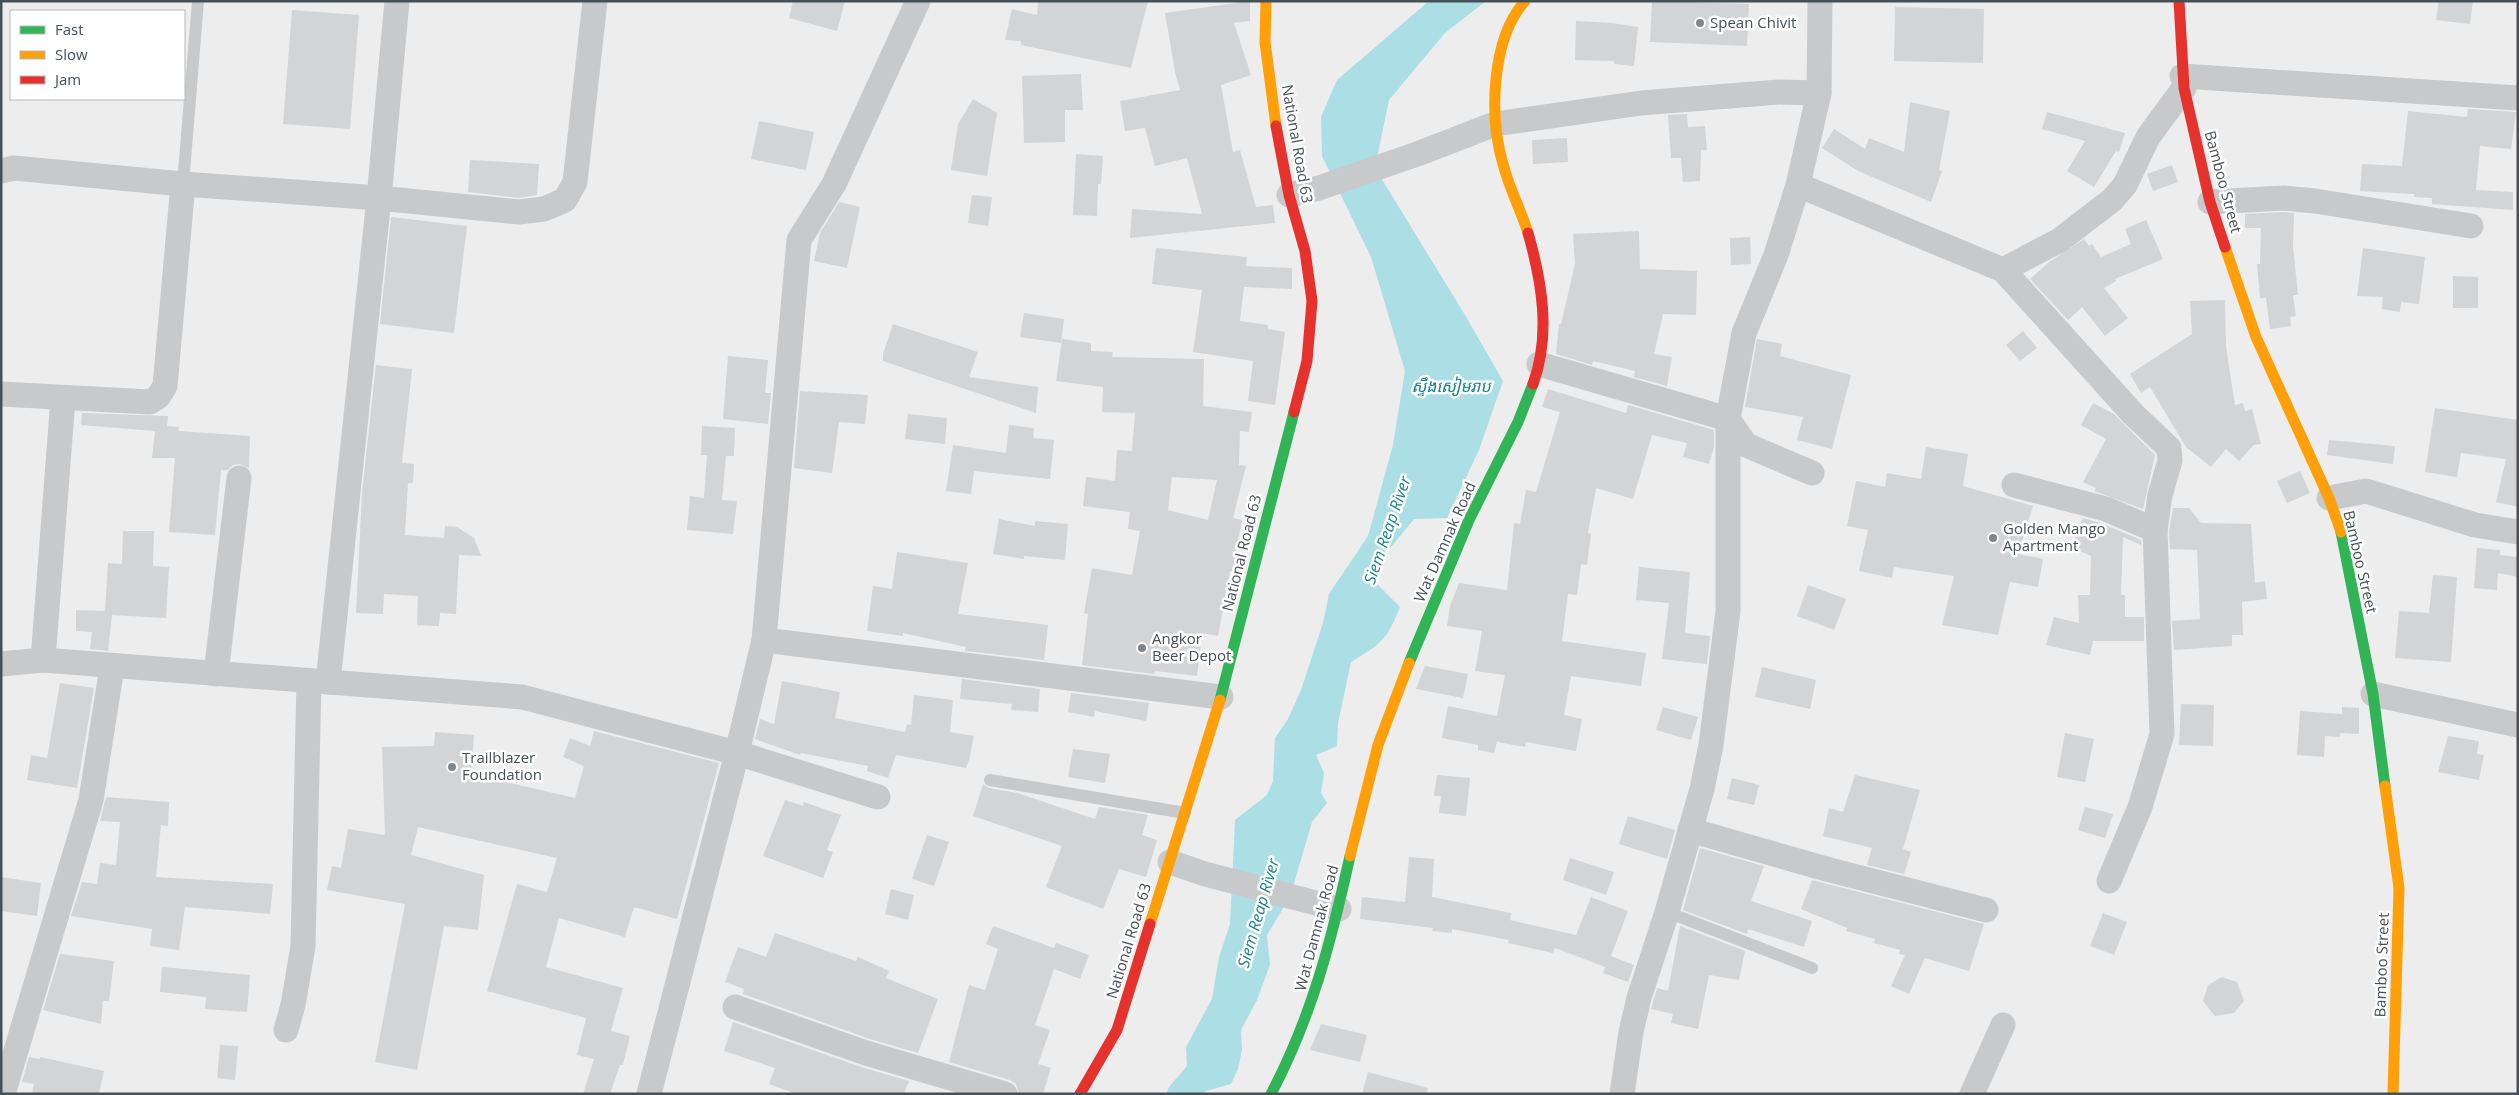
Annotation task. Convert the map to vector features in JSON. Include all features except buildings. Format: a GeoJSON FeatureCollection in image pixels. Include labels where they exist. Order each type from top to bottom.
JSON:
{"type":"FeatureCollection","features":[{"type":"Feature","properties":{"kind":"street"},"geometry":{"type":"LineString","coordinates":[[286,1030],[293,1005],[303,946],[319,682],[379,198],[396,1]]}},
{"type":"Feature","properties":{"kind":"street"},"geometry":{"type":"LineString","coordinates":[[1,172],[14,168],[183,184],[379,198],[518,212],[544,209],[565,200],[575,182],[595,1]]}},
{"type":"Feature","properties":{"kind":"street"},"geometry":{"type":"LineString","coordinates":[[649,1094],[738,753],[764,640],[800,240],[834,184],[918,1]]}},
{"type":"Feature","properties":{"kind":"street","name":"National Road 63"},"geometry":{"type":"LineString","coordinates":[[1080,1094],[1117,1030],[1170,862],[1221,697],[1307,361],[1312,301],[1305,251],[1289,195],[1273,109],[1265,42],[1266,1]]}},
{"type":"Feature","properties":{"kind":"street","name":"Wat Damnak Road"},"geometry":{"type":"LineString","coordinates":[[1272,1094],[1295,1047],[1315,996],[1327,906],[1378,744],[1473,513],[1531,393],[1539,364],[1543,301],[1539,276],[1530,240],[1503,163],[1495,124],[1496,89],[1506,33],[1518,7],[1525,1]]}},
{"type":"Feature","properties":{"kind":"street"},"geometry":{"type":"LineString","coordinates":[[1622,1094],[1631,1032],[1702,790],[1711,745],[1728,611],[1728,419],[1744,333],[1776,255],[1798,185],[1819,93],[1820,1]]}},
{"type":"Feature","properties":{"kind":"street","name":"Bamboo Street"},"geometry":{"type":"LineString","coordinates":[[2179,1],[2183,82],[2210,202],[2256,337],[2329,498],[2342,536],[2373,694],[2399,888],[2394,1094]]}},
{"type":"Feature","properties":{"kind":"street"},"geometry":{"type":"LineString","coordinates":[[2003,270],[2060,240],[2112,200],[2125,185],[2148,137],[2183,82],[2518,98]]}},
{"type":"Feature","properties":{"kind":"street"},"geometry":{"type":"LineString","coordinates":[[1289,195],[1319,188],[1420,153],[1495,124],[1641,103],[1779,92],[1819,93]]}},
{"type":"Feature","properties":{"kind":"street"},"geometry":{"type":"LineString","coordinates":[[1,394],[150,402],[158,397],[165,386],[183,184]]}},
{"type":"Feature","properties":{"kind":"street"},"geometry":{"type":"LineString","coordinates":[[1798,185],[2003,270],[2133,414],[2169,448],[2170,461],[2160,495],[2154,530],[2162,734],[2140,807],[2109,881]]}},
{"type":"Feature","properties":{"kind":"street"},"geometry":{"type":"LineString","coordinates":[[2210,202],[2284,198],[2315,201],[2471,226]]}},
{"type":"Feature","properties":{"kind":"street"},"geometry":{"type":"LineString","coordinates":[[1539,364],[1728,419],[1746,445],[1812,473]]}},
{"type":"Feature","properties":{"kind":"street"},"geometry":{"type":"LineString","coordinates":[[42,660],[62,398]]}},
{"type":"Feature","properties":{"kind":"street"},"geometry":{"type":"LineString","coordinates":[[216,674],[239,478]]}},
{"type":"Feature","properties":{"kind":"street"},"geometry":{"type":"LineString","coordinates":[[2014,485],[2106,510],[2154,530]]}},
{"type":"Feature","properties":{"kind":"street"},"geometry":{"type":"LineString","coordinates":[[2329,498],[2366,491],[2475,525],[2518,532]]}},
{"type":"Feature","properties":{"kind":"street"},"geometry":{"type":"LineString","coordinates":[[764,640],[1221,697]]}},
{"type":"Feature","properties":{"kind":"street"},"geometry":{"type":"LineString","coordinates":[[1,664],[42,660],[112,667],[522,697],[738,753],[878,797]]}},
{"type":"Feature","properties":{"kind":"street"},"geometry":{"type":"LineString","coordinates":[[3,1094],[91,800],[112,667]]}},
{"type":"Feature","properties":{"kind":"street"},"geometry":{"type":"LineString","coordinates":[[2373,694],[2518,725]]}},
{"type":"Feature","properties":{"kind":"street"},"geometry":{"type":"LineString","coordinates":[[1690,830],[1830,870],[1986,910]]}},
{"type":"Feature","properties":{"kind":"street"},"geometry":{"type":"LineString","coordinates":[[1170,862],[1205,874],[1327,906]]}},
{"type":"Feature","properties":{"kind":"street"},"geometry":{"type":"LineString","coordinates":[[735,1007],[866,1053],[1005,1094]]}},
{"type":"Feature","properties":{"kind":"street"},"geometry":{"type":"LineString","coordinates":[[1972,1094],[2003,1025]]}},
{"type":"Feature","properties":{"kind":"lane"},"geometry":{"type":"LineString","coordinates":[[183,184],[198,1]]}},
{"type":"Feature","properties":{"kind":"lane"},"geometry":{"type":"LineString","coordinates":[[990,780],[1185,813]]}},
{"type":"Feature","properties":{"kind":"lane"},"geometry":{"type":"LineString","coordinates":[[1667,912],[1812,968]]}},
{"type":"Feature","properties":{"kind":"water","name":"ស្ទឹងសៀមរាប"},"geometry":{"type":"Polygon","coordinates":[[[1429,1],[1486,1],[1445,33],[1389,100],[1375,168],[1503,381],[1479,450],[1447,518],[1414,519],[1391,547],[1379,556],[1372,579],[1400,607],[1391,627],[1382,640],[1351,662],[1338,723],[1337,746],[1316,755],[1324,773],[1321,793],[1327,803],[1312,822],[1290,897],[1267,935],[1270,965],[1257,1000],[1241,1030],[1242,1049],[1238,1069],[1231,1084],[1206,1091],[1204,1094],[1166,1094],[1169,1087],[1187,1066],[1186,1047],[1212,999],[1219,957],[1230,924],[1235,820],[1267,795],[1273,781],[1275,738],[1288,719],[1301,690],[1323,623],[1329,594],[1368,536],[1393,445],[1405,371],[1371,257],[1322,156],[1321,117],[1337,80],[1429,1]]]}},
{"type":"Feature","properties":{"kind":"traffic: fast"},"geometry":{"type":"LineString","coordinates":[[1409,663],[1469,520],[1518,422],[1533,384]]}},
{"type":"Feature","properties":{"kind":"traffic: fast"},"geometry":{"type":"LineString","coordinates":[[1220,700],[1294,412]]}},
{"type":"Feature","properties":{"kind":"traffic: fast"},"geometry":{"type":"LineString","coordinates":[[2341,532],[2373,694],[2385,786]]}},
{"type":"Feature","properties":{"kind":"traffic: fast"},"geometry":{"type":"LineString","coordinates":[[1271,1094],[1298,1036],[1319,978],[1350,856]]}},
{"type":"Feature","properties":{"kind":"traffic: slow"},"geometry":{"type":"LineString","coordinates":[[1266,1],[1265,42],[1276,126]]}},
{"type":"Feature","properties":{"kind":"traffic: slow"},"geometry":{"type":"LineString","coordinates":[[1525,1],[1514,17],[1505,36],[1499,57],[1495,102],[1496,124],[1503,164],[1528,233]]}},
{"type":"Feature","properties":{"kind":"traffic: slow"},"geometry":{"type":"LineString","coordinates":[[2225,247],[2256,337],[2329,498],[2341,532]]}},
{"type":"Feature","properties":{"kind":"traffic: slow"},"geometry":{"type":"LineString","coordinates":[[1350,856],[1378,745],[1409,663]]}},
{"type":"Feature","properties":{"kind":"traffic: slow"},"geometry":{"type":"LineString","coordinates":[[1150,924],[1220,700]]}},
{"type":"Feature","properties":{"kind":"traffic: slow"},"geometry":{"type":"LineString","coordinates":[[2385,786],[2399,888],[2393,1094]]}},
{"type":"Feature","properties":{"kind":"traffic: jam"},"geometry":{"type":"LineString","coordinates":[[2179,1],[2184,88],[2210,202],[2225,247]]}},
{"type":"Feature","properties":{"kind":"traffic: jam"},"geometry":{"type":"LineString","coordinates":[[1276,126],[1289,195],[1305,251],[1312,301],[1307,361],[1294,412]]}},
{"type":"Feature","properties":{"kind":"traffic: jam"},"geometry":{"type":"LineString","coordinates":[[1528,233],[1537,270],[1543,328],[1539,365],[1533,384]]}},
{"type":"Feature","properties":{"kind":"traffic: jam"},"geometry":{"type":"LineString","coordinates":[[1080,1094],[1117,1030],[1150,924]]}},
{"type":"Feature","properties":{"kind":"place","name":"Spean Chivit"},"geometry":{"type":"Point","coordinates":[1700,23]}},
{"type":"Feature","properties":{"kind":"place","name":"Golden Mango Apartment"},"geometry":{"type":"Point","coordinates":[1993,538]}},
{"type":"Feature","properties":{"kind":"place","name":"Angkor Beer Depot"},"geometry":{"type":"Point","coordinates":[1142,648]}},
{"type":"Feature","properties":{"kind":"place","name":"Trailblazer Foundation"},"geometry":{"type":"Point","coordinates":[452,767]}},
{"type":"Feature","properties":{"kind":"water label","name":"Siem Reap River"},"geometry":{"type":"Point","coordinates":[1387,530]}},
{"type":"Feature","properties":{"kind":"water label","name":"Siem Reap River"},"geometry":{"type":"Point","coordinates":[1258,913]}}]}
